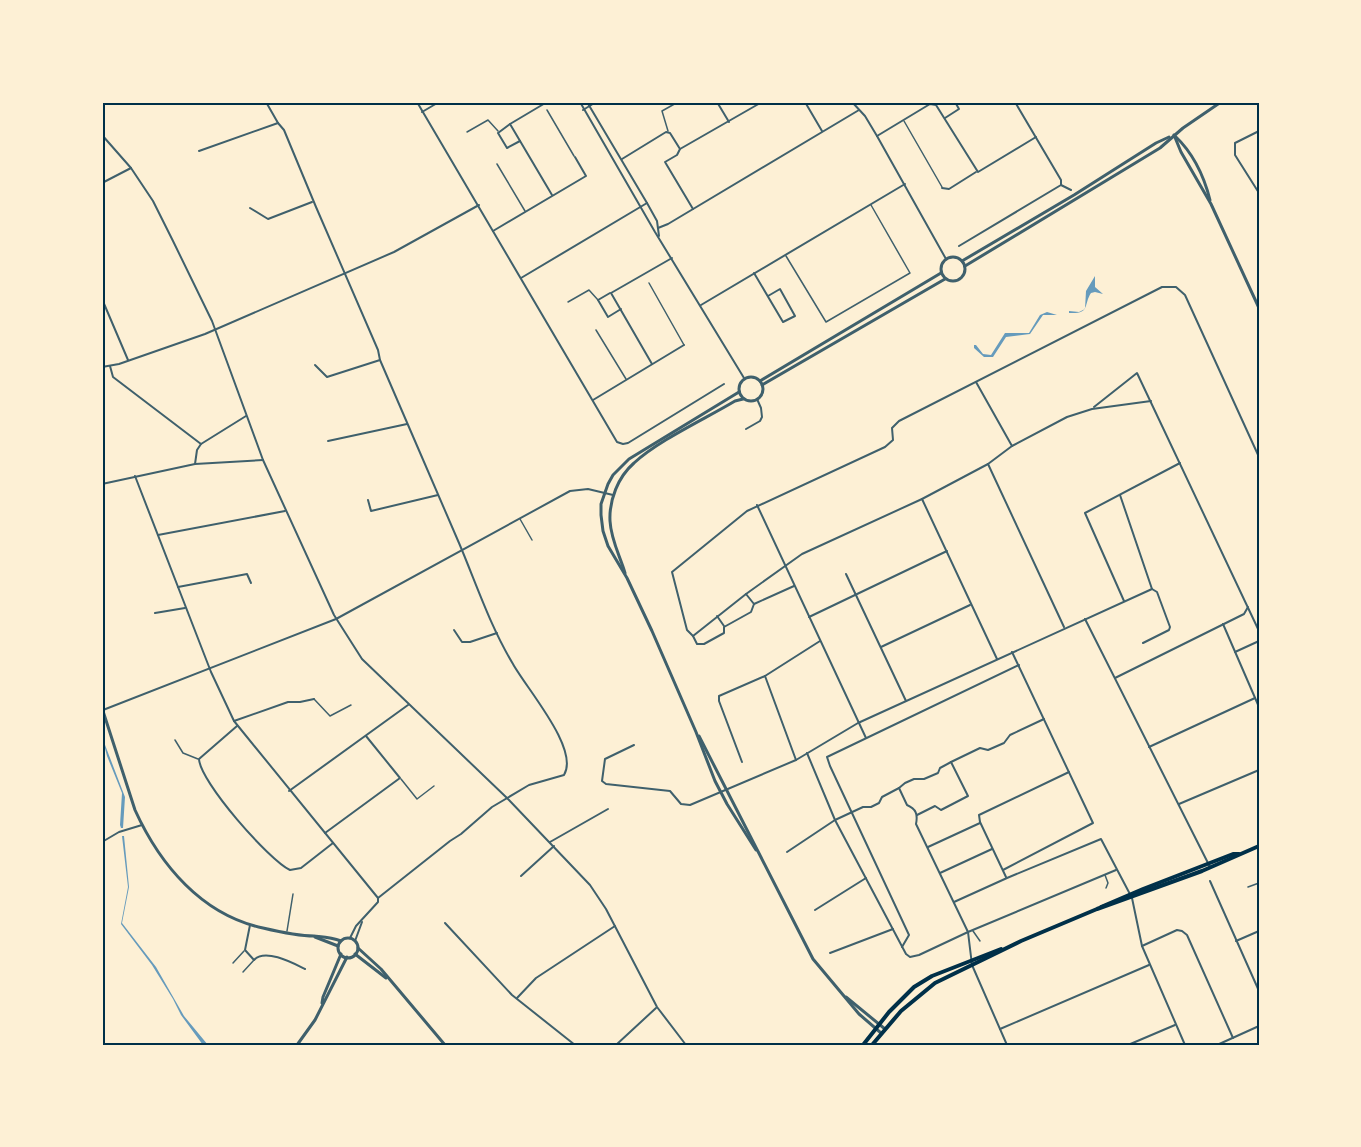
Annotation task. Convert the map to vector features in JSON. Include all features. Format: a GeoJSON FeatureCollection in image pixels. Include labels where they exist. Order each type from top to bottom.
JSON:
{"type":"FeatureCollection","features":[{"type":"Feature","properties":{"kind":"main road"},"geometry":{"type":"LineString","coordinates":[[872,1045],[901,1011],[920,994],[972,963],[1097,909],[1259,846]]}},
{"type":"Feature","properties":{"kind":"main road"},"geometry":{"type":"LineString","coordinates":[[863,1045],[879,1023],[914,987],[932,976],[972,963]]}},
{"type":"Feature","properties":{"kind":"street"},"geometry":{"type":"LineString","coordinates":[[266,102],[284,130],[497,633],[521,678],[556,728],[563,743],[567,766],[564,776],[529,785],[483,813],[461,834],[378,898],[378,902],[356,926],[350,938]]}},
{"type":"Feature","properties":{"kind":"street"},"geometry":{"type":"LineString","coordinates":[[417,102],[617,442],[623,444],[724,384]]}},
{"type":"Feature","properties":{"kind":"street"},"geometry":{"type":"LineString","coordinates":[[422,112],[439,102]]}},
{"type":"Feature","properties":{"kind":"street"},"geometry":{"type":"LineString","coordinates":[[520,141],[507,148],[498,131],[547,102]]}},
{"type":"Feature","properties":{"kind":"street"},"geometry":{"type":"LineString","coordinates":[[580,102],[640,207],[744,378]]}},
{"type":"Feature","properties":{"kind":"street"},"geometry":{"type":"LineString","coordinates":[[587,102],[657,221],[659,236]]}},
{"type":"Feature","properties":{"kind":"street"},"geometry":{"type":"LineString","coordinates":[[583,110],[596,102]]}},
{"type":"Feature","properties":{"kind":"street"},"geometry":{"type":"LineString","coordinates":[[717,102],[729,122]]}},
{"type":"Feature","properties":{"kind":"street"},"geometry":{"type":"LineString","coordinates":[[693,209],[665,162],[676,155],[680,149],[762,102]]}},
{"type":"Feature","properties":{"kind":"street"},"geometry":{"type":"LineString","coordinates":[[805,102],[823,132]]}},
{"type":"Feature","properties":{"kind":"street"},"geometry":{"type":"LineString","coordinates":[[852,102],[865,116],[877,136],[946,259]]}},
{"type":"Feature","properties":{"kind":"street"},"geometry":{"type":"LineString","coordinates":[[944,118],[959,109],[955,102]]}},
{"type":"Feature","properties":{"kind":"street"},"geometry":{"type":"LineString","coordinates":[[1015,102],[1061,180],[1061,185]]}},
{"type":"Feature","properties":{"kind":"street"},"geometry":{"type":"LineString","coordinates":[[964,266],[1160,148],[1174,135],[1221,102]]}},
{"type":"Feature","properties":{"kind":"street"},"geometry":{"type":"LineString","coordinates":[[877,136],[931,103],[936,105],[978,172]]}},
{"type":"Feature","properties":{"kind":"street"},"geometry":{"type":"LineString","coordinates":[[658,228],[859,110]]}},
{"type":"Feature","properties":{"kind":"street"},"geometry":{"type":"LineString","coordinates":[[199,151],[278,123]]}},
{"type":"Feature","properties":{"kind":"street"},"geometry":{"type":"LineString","coordinates":[[510,124],[552,195]]}},
{"type":"Feature","properties":{"kind":"street"},"geometry":{"type":"LineString","coordinates":[[1259,131],[1235,143],[1235,155],[1259,193]]}},
{"type":"Feature","properties":{"kind":"street"},"geometry":{"type":"LineString","coordinates":[[622,159],[668,132],[680,149]]}},
{"type":"Feature","properties":{"kind":"street"},"geometry":{"type":"LineString","coordinates":[[102,135],[131,168],[153,201],[215,329],[263,460],[336,619],[362,659],[507,798],[591,885],[657,1007],[686,1045]]}},
{"type":"Feature","properties":{"kind":"street"},"geometry":{"type":"LineString","coordinates":[[1174,135],[1181,152],[1211,204],[1259,308]]}},
{"type":"Feature","properties":{"kind":"street"},"geometry":{"type":"LineString","coordinates":[[1174,135],[1188,148],[1206,184],[1211,204]]}},
{"type":"Feature","properties":{"kind":"street"},"geometry":{"type":"LineString","coordinates":[[962,261],[1074,195],[1156,142],[1174,135]]}},
{"type":"Feature","properties":{"kind":"street"},"geometry":{"type":"LineString","coordinates":[[942,188],[949,189],[1036,137]]}},
{"type":"Feature","properties":{"kind":"street"},"geometry":{"type":"LineString","coordinates":[[493,231],[586,176],[575,157]]}},
{"type":"Feature","properties":{"kind":"street"},"geometry":{"type":"LineString","coordinates":[[102,183],[131,168]]}},
{"type":"Feature","properties":{"kind":"street"},"geometry":{"type":"LineString","coordinates":[[701,305],[905,184]]}},
{"type":"Feature","properties":{"kind":"street"},"geometry":{"type":"LineString","coordinates":[[1061,185],[1071,190]]}},
{"type":"Feature","properties":{"kind":"street"},"geometry":{"type":"LineString","coordinates":[[959,246],[1061,185]]}},
{"type":"Feature","properties":{"kind":"street"},"geometry":{"type":"LineString","coordinates":[[250,208],[268,219],[314,202]]}},
{"type":"Feature","properties":{"kind":"street"},"geometry":{"type":"LineString","coordinates":[[521,278],[647,203]]}},
{"type":"Feature","properties":{"kind":"street"},"geometry":{"type":"LineString","coordinates":[[102,367],[128,361],[215,329],[415,242],[478,205]]}},
{"type":"Feature","properties":{"kind":"street"},"geometry":{"type":"LineString","coordinates":[[956,257],[962,261],[964,273],[959,280],[952,282],[945,279],[941,273],[941,265],[946,259],[956,257]]}},
{"type":"Feature","properties":{"kind":"street"},"geometry":{"type":"LineString","coordinates":[[621,309],[608,317],[598,300],[672,258]]}},
{"type":"Feature","properties":{"kind":"street"},"geometry":{"type":"LineString","coordinates":[[754,273],[783,322],[795,315],[780,289],[768,296]]}},
{"type":"Feature","properties":{"kind":"street"},"geometry":{"type":"LineString","coordinates":[[761,383],[941,273]]}},
{"type":"Feature","properties":{"kind":"street"},"geometry":{"type":"LineString","coordinates":[[761,383],[945,279]]}},
{"type":"Feature","properties":{"kind":"street"},"geometry":{"type":"LineString","coordinates":[[717,616],[724,627],[724,633],[704,644],[697,644],[687,630],[672,572],[714,536],[757,505],[885,447],[893,441],[894,423],[1162,287],[1180,289],[1185,295],[1259,458]]}},
{"type":"Feature","properties":{"kind":"street"},"geometry":{"type":"LineString","coordinates":[[611,293],[652,364]]}},
{"type":"Feature","properties":{"kind":"street"},"geometry":{"type":"LineString","coordinates":[[102,299],[128,361]]}},
{"type":"Feature","properties":{"kind":"street"},"geometry":{"type":"LineString","coordinates":[[593,400],[684,345]]}},
{"type":"Feature","properties":{"kind":"street"},"geometry":{"type":"LineString","coordinates":[[315,365],[327,376],[380,360]]}},
{"type":"Feature","properties":{"kind":"street"},"geometry":{"type":"LineString","coordinates":[[110,366],[113,377],[201,444]]}},
{"type":"Feature","properties":{"kind":"street"},"geometry":{"type":"LineString","coordinates":[[1092,409],[1137,373],[1259,631]]}},
{"type":"Feature","properties":{"kind":"street"},"geometry":{"type":"LineString","coordinates":[[743,399],[739,392],[739,384],[744,378],[753,376],[761,383],[762,393],[757,399],[735,401],[647,453],[633,464],[623,476],[614,495],[610,520],[611,534],[627,578],[721,792],[756,850],[813,959],[840,993],[875,1028],[883,1031]]}},
{"type":"Feature","properties":{"kind":"street"},"geometry":{"type":"LineString","coordinates":[[976,382],[1012,446]]}},
{"type":"Feature","properties":{"kind":"street"},"geometry":{"type":"LineString","coordinates":[[627,578],[608,546],[603,531],[601,504],[613,475],[629,459],[739,392]]}},
{"type":"Feature","properties":{"kind":"street"},"geometry":{"type":"LineString","coordinates":[[746,429],[760,421],[762,417],[757,399]]}},
{"type":"Feature","properties":{"kind":"street"},"geometry":{"type":"LineString","coordinates":[[693,636],[802,554],[922,499],[988,464],[1012,446],[1067,417],[1092,409],[1151,401]]}},
{"type":"Feature","properties":{"kind":"street"},"geometry":{"type":"LineString","coordinates":[[195,464],[197,450],[201,444],[247,415]]}},
{"type":"Feature","properties":{"kind":"street"},"geometry":{"type":"LineString","coordinates":[[328,441],[407,423]]}},
{"type":"Feature","properties":{"kind":"street"},"geometry":{"type":"LineString","coordinates":[[102,484],[195,464],[263,460]]}},
{"type":"Feature","properties":{"kind":"street"},"geometry":{"type":"LineString","coordinates":[[1124,601],[1085,513],[1180,463]]}},
{"type":"Feature","properties":{"kind":"street"},"geometry":{"type":"LineString","coordinates":[[988,464],[1065,628]]}},
{"type":"Feature","properties":{"kind":"street"},"geometry":{"type":"LineString","coordinates":[[135,476],[210,669],[234,721],[378,898]]}},
{"type":"Feature","properties":{"kind":"street"},"geometry":{"type":"LineString","coordinates":[[445,1045],[387,979],[376,963],[358,948],[355,941],[350,938],[341,940],[323,935],[314,936],[250,925],[224,915],[191,889],[158,854],[142,825],[102,709],[336,619],[570,491],[583,488],[614,495]]}},
{"type":"Feature","properties":{"kind":"street"},"geometry":{"type":"LineString","coordinates":[[368,500],[371,511],[438,495]]}},
{"type":"Feature","properties":{"kind":"street"},"geometry":{"type":"LineString","coordinates":[[1120,495],[1152,589],[1157,592],[1170,627],[1169,630],[1143,643]]}},
{"type":"Feature","properties":{"kind":"street"},"geometry":{"type":"LineString","coordinates":[[922,499],[997,659]]}},
{"type":"Feature","properties":{"kind":"street"},"geometry":{"type":"LineString","coordinates":[[757,505],[866,738]]}},
{"type":"Feature","properties":{"kind":"street"},"geometry":{"type":"LineString","coordinates":[[158,535],[285,511]]}},
{"type":"Feature","properties":{"kind":"street"},"geometry":{"type":"LineString","coordinates":[[809,617],[947,551]]}},
{"type":"Feature","properties":{"kind":"street"},"geometry":{"type":"LineString","coordinates":[[178,587],[247,574],[251,583]]}},
{"type":"Feature","properties":{"kind":"street"},"geometry":{"type":"LineString","coordinates":[[846,574],[906,701]]}},
{"type":"Feature","properties":{"kind":"street"},"geometry":{"type":"LineString","coordinates":[[724,627],[751,612],[754,604],[794,586]]}},
{"type":"Feature","properties":{"kind":"street"},"geometry":{"type":"LineString","coordinates":[[634,744],[605,759],[602,781],[606,784],[670,791],[677,800],[686,805],[796,760],[858,723],[1152,589]]}},
{"type":"Feature","properties":{"kind":"street"},"geometry":{"type":"LineString","coordinates":[[746,594],[754,604]]}},
{"type":"Feature","properties":{"kind":"street"},"geometry":{"type":"LineString","coordinates":[[881,647],[972,604]]}},
{"type":"Feature","properties":{"kind":"street"},"geometry":{"type":"LineString","coordinates":[[155,613],[185,607]]}},
{"type":"Feature","properties":{"kind":"street"},"geometry":{"type":"LineString","coordinates":[[1115,678],[1244,614],[1248,607]]}},
{"type":"Feature","properties":{"kind":"street"},"geometry":{"type":"LineString","coordinates":[[1085,619],[1210,866]]}},
{"type":"Feature","properties":{"kind":"street"},"geometry":{"type":"LineString","coordinates":[[1223,624],[1259,707]]}},
{"type":"Feature","properties":{"kind":"street"},"geometry":{"type":"LineString","coordinates":[[454,630],[462,642],[470,642],[497,633]]}},
{"type":"Feature","properties":{"kind":"street"},"geometry":{"type":"LineString","coordinates":[[1235,652],[1259,640]]}},
{"type":"Feature","properties":{"kind":"street"},"geometry":{"type":"LineString","coordinates":[[742,762],[719,696],[765,676],[820,642]]}},
{"type":"Feature","properties":{"kind":"street"},"geometry":{"type":"LineString","coordinates":[[1003,870],[1093,823],[1012,652]]}},
{"type":"Feature","properties":{"kind":"street"},"geometry":{"type":"LineString","coordinates":[[902,947],[909,935],[827,757],[1018,666]]}},
{"type":"Feature","properties":{"kind":"street"},"geometry":{"type":"LineString","coordinates":[[765,676],[796,760]]}},
{"type":"Feature","properties":{"kind":"street"},"geometry":{"type":"LineString","coordinates":[[1149,747],[1255,698]]}},
{"type":"Feature","properties":{"kind":"street"},"geometry":{"type":"LineString","coordinates":[[234,721],[288,702],[314,699]]}},
{"type":"Feature","properties":{"kind":"street"},"geometry":{"type":"LineString","coordinates":[[289,791],[408,705]]}},
{"type":"Feature","properties":{"kind":"street"},"geometry":{"type":"LineString","coordinates":[[787,852],[835,820],[863,807],[871,807],[879,803],[882,797],[909,781],[924,779],[938,773],[940,768],[951,762],[980,748],[988,750],[1004,742],[1010,735],[1044,719]]}},
{"type":"Feature","properties":{"kind":"street"},"geometry":{"type":"LineString","coordinates":[[237,726],[199,759],[199,764],[214,789],[240,823],[290,870],[301,868],[333,843]]}},
{"type":"Feature","properties":{"kind":"street"},"geometry":{"type":"LineString","coordinates":[[696,732],[707,748],[756,850]]}},
{"type":"Feature","properties":{"kind":"street"},"geometry":{"type":"LineString","coordinates":[[325,833],[400,778],[366,736]]}},
{"type":"Feature","properties":{"kind":"street"},"geometry":{"type":"LineString","coordinates":[[807,753],[835,820],[902,947],[910,957],[1116,870]]}},
{"type":"Feature","properties":{"kind":"street"},"geometry":{"type":"LineString","coordinates":[[917,815],[935,806],[941,810],[968,796],[951,762]]}},
{"type":"Feature","properties":{"kind":"street"},"geometry":{"type":"LineString","coordinates":[[1179,804],[1259,770]]}},
{"type":"Feature","properties":{"kind":"street"},"geometry":{"type":"LineString","coordinates":[[1007,878],[980,822],[979,815],[1069,772]]}},
{"type":"Feature","properties":{"kind":"street"},"geometry":{"type":"LineString","coordinates":[[899,788],[907,805],[914,808],[917,815],[916,824],[968,932],[972,963],[1007,1045]]}},
{"type":"Feature","properties":{"kind":"street"},"geometry":{"type":"LineString","coordinates":[[550,842],[608,809]]}},
{"type":"Feature","properties":{"kind":"street"},"geometry":{"type":"LineString","coordinates":[[928,847],[980,822]]}},
{"type":"Feature","properties":{"kind":"street"},"geometry":{"type":"LineString","coordinates":[[102,842],[119,832],[142,825]]}},
{"type":"Feature","properties":{"kind":"street"},"geometry":{"type":"LineString","coordinates":[[954,902],[1101,839],[1131,896],[1142,946],[1185,1045]]}},
{"type":"Feature","properties":{"kind":"street"},"geometry":{"type":"LineString","coordinates":[[521,876],[554,846]]}},
{"type":"Feature","properties":{"kind":"street"},"geometry":{"type":"LineString","coordinates":[[940,873],[993,849]]}},
{"type":"Feature","properties":{"kind":"street"},"geometry":{"type":"LineString","coordinates":[[815,910],[866,878]]}},
{"type":"Feature","properties":{"kind":"street"},"geometry":{"type":"LineString","coordinates":[[1210,881],[1259,991]]}},
{"type":"Feature","properties":{"kind":"street"},"geometry":{"type":"LineString","coordinates":[[355,941],[363,920]]}},
{"type":"Feature","properties":{"kind":"street"},"geometry":{"type":"LineString","coordinates":[[445,923],[512,995],[575,1045]]}},
{"type":"Feature","properties":{"kind":"street"},"geometry":{"type":"LineString","coordinates":[[250,925],[245,950],[254,960],[264,954],[305,969]]}},
{"type":"Feature","properties":{"kind":"street"},"geometry":{"type":"LineString","coordinates":[[517,998],[536,978],[615,926]]}},
{"type":"Feature","properties":{"kind":"street"},"geometry":{"type":"LineString","coordinates":[[830,953],[893,929]]}},
{"type":"Feature","properties":{"kind":"street"},"geometry":{"type":"LineString","coordinates":[[1142,946],[1177,930],[1187,935],[1233,1038]]}},
{"type":"Feature","properties":{"kind":"street"},"geometry":{"type":"LineString","coordinates":[[1236,941],[1259,932]]}},
{"type":"Feature","properties":{"kind":"street"},"geometry":{"type":"LineString","coordinates":[[314,936],[338,946],[341,954],[347,957]]}},
{"type":"Feature","properties":{"kind":"street"},"geometry":{"type":"LineString","coordinates":[[338,946],[341,940]]}},
{"type":"Feature","properties":{"kind":"street"},"geometry":{"type":"LineString","coordinates":[[297,1045],[310,1028],[347,957],[355,954],[358,948]]}},
{"type":"Feature","properties":{"kind":"street"},"geometry":{"type":"LineString","coordinates":[[322,1005],[323,997],[341,954]]}},
{"type":"Feature","properties":{"kind":"street"},"geometry":{"type":"LineString","coordinates":[[355,954],[387,979]]}},
{"type":"Feature","properties":{"kind":"street"},"geometry":{"type":"LineString","coordinates":[[1000,1029],[1149,965]]}},
{"type":"Feature","properties":{"kind":"street"},"geometry":{"type":"LineString","coordinates":[[840,993],[879,1023],[883,1031]]}},
{"type":"Feature","properties":{"kind":"street"},"geometry":{"type":"LineString","coordinates":[[616,1045],[657,1007]]}},
{"type":"Feature","properties":{"kind":"street"},"geometry":{"type":"LineString","coordinates":[[1128,1045],[1175,1025]]}},
{"type":"Feature","properties":{"kind":"street"},"geometry":{"type":"LineString","coordinates":[[1217,1045],[1259,1026]]}},
{"type":"Feature","properties":{"kind":"lane"},"geometry":{"type":"LineString","coordinates":[[668,132],[662,111],[678,102]]}},
{"type":"Feature","properties":{"kind":"lane"},"geometry":{"type":"LineString","coordinates":[[547,110],[575,157]]}},
{"type":"Feature","properties":{"kind":"lane"},"geometry":{"type":"LineString","coordinates":[[467,132],[488,120],[498,131]]}},
{"type":"Feature","properties":{"kind":"lane"},"geometry":{"type":"LineString","coordinates":[[903,120],[942,188]]}},
{"type":"Feature","properties":{"kind":"lane"},"geometry":{"type":"LineString","coordinates":[[497,164],[525,212]]}},
{"type":"Feature","properties":{"kind":"lane"},"geometry":{"type":"LineString","coordinates":[[786,255],[826,322],[910,273],[870,204]]}},
{"type":"Feature","properties":{"kind":"lane"},"geometry":{"type":"LineString","coordinates":[[649,283],[684,345]]}},
{"type":"Feature","properties":{"kind":"lane"},"geometry":{"type":"LineString","coordinates":[[568,302],[589,290],[598,300]]}},
{"type":"Feature","properties":{"kind":"lane"},"geometry":{"type":"LineString","coordinates":[[596,330],[626,380]]}},
{"type":"Feature","properties":{"kind":"lane"},"geometry":{"type":"LineString","coordinates":[[520,518],[532,540]]}},
{"type":"Feature","properties":{"kind":"lane"},"geometry":{"type":"LineString","coordinates":[[314,699],[330,716],[351,705]]}},
{"type":"Feature","properties":{"kind":"lane"},"geometry":{"type":"LineString","coordinates":[[175,740],[183,753],[199,759]]}},
{"type":"Feature","properties":{"kind":"lane"},"geometry":{"type":"LineString","coordinates":[[400,778],[417,799],[434,786]]}},
{"type":"Feature","properties":{"kind":"lane"},"geometry":{"type":"LineString","coordinates":[[1105,875],[1108,883],[1106,888]]}},
{"type":"Feature","properties":{"kind":"lane"},"geometry":{"type":"LineString","coordinates":[[1248,887],[1259,883]]}},
{"type":"Feature","properties":{"kind":"lane"},"geometry":{"type":"LineString","coordinates":[[286,932],[293,894]]}},
{"type":"Feature","properties":{"kind":"lane"},"geometry":{"type":"LineString","coordinates":[[973,931],[980,941]]}},
{"type":"Feature","properties":{"kind":"lane"},"geometry":{"type":"LineString","coordinates":[[233,963],[245,950]]}},
{"type":"Feature","properties":{"kind":"lane"},"geometry":{"type":"LineString","coordinates":[[243,972],[254,960]]}},
{"type":"Feature","properties":{"kind":"water"},"geometry":{"type":"Polygon","coordinates":[[[1095,276],[1095,287],[1103,294],[1091,293],[1085,308],[1086,291],[1095,276]]]}},
{"type":"Feature","properties":{"kind":"water"},"geometry":{"type":"Polygon","coordinates":[[[1047,312],[1057,315],[1043,315],[1030,334],[1006,337],[993,357],[984,357],[974,348],[976,345],[983,354],[991,355],[1005,333],[1029,333],[1040,315],[1047,312]]]}},
{"type":"Feature","properties":{"kind":"water"},"geometry":{"type":"Polygon","coordinates":[[[102,737],[125,797],[123,828],[120,825],[122,793],[102,737]]]}},
{"type":"Feature","properties":{"kind":"water"},"geometry":{"type":"Polygon","coordinates":[[[122,836],[124,836],[129,887],[122,923],[156,967],[184,1016],[208,1045],[203,1045],[181,1015],[152,965],[121,924],[128,887],[122,836]]]}}]}
